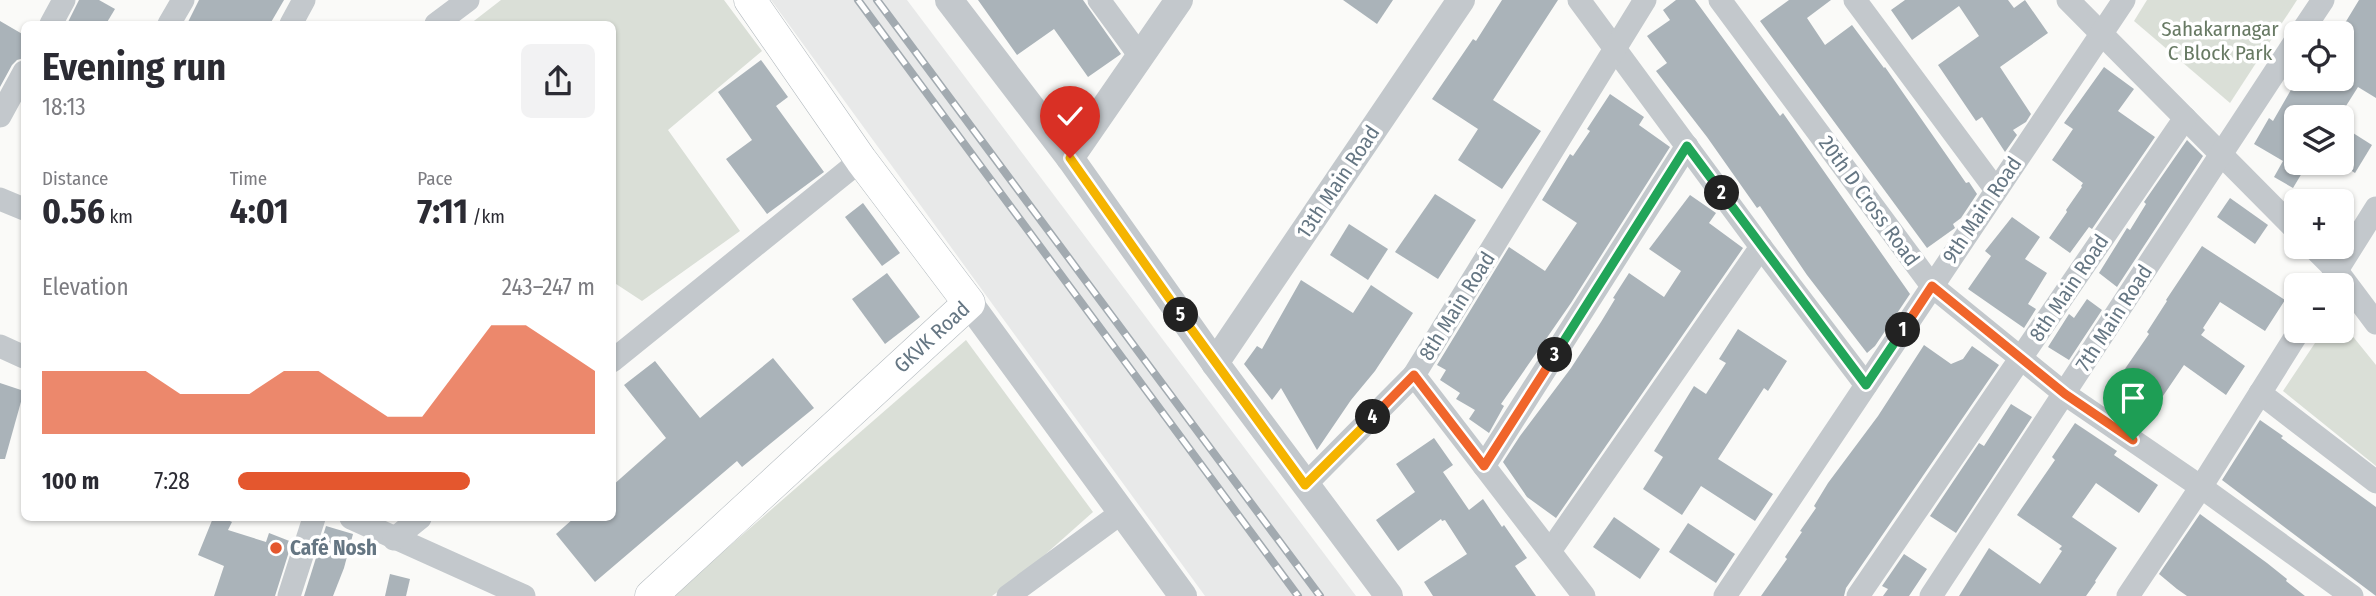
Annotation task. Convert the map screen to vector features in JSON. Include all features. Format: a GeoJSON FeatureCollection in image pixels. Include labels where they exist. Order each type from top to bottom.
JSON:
{"type":"FeatureCollection","features":[{"type":"Feature","properties":{"kind":"main road","name":"GKVK Road"},"geometry":{"type":"LineString","coordinates":[[651,596],[969,303],[861,160],[750,0]]}},
{"type":"Feature","properties":{"kind":"street"},"geometry":{"type":"LineString","coordinates":[[53,21],[64,0]]}},
{"type":"Feature","properties":{"kind":"street"},"geometry":{"type":"LineString","coordinates":[[171,21],[183,0]]}},
{"type":"Feature","properties":{"kind":"street"},"geometry":{"type":"LineString","coordinates":[[293,21],[304,0]]}},
{"type":"Feature","properties":{"kind":"street"},"geometry":{"type":"LineString","coordinates":[[440,21],[468,0]]}},
{"type":"Feature","properties":{"kind":"street"},"geometry":{"type":"LineString","coordinates":[[949,0],[1070,158],[1215,363],[1389,596]]}},
{"type":"Feature","properties":{"kind":"street"},"geometry":{"type":"LineString","coordinates":[[1099,0],[1140,56]]}},
{"type":"Feature","properties":{"kind":"street"},"geometry":{"type":"LineString","coordinates":[[1070,158],[1179,0]]}},
{"type":"Feature","properties":{"kind":"street","name":"13th Main Road"},"geometry":{"type":"LineString","coordinates":[[1215,363],[1461,0]]}},
{"type":"Feature","properties":{"kind":"street"},"geometry":{"type":"LineString","coordinates":[[1580,0],[1866,385]]}},
{"type":"Feature","properties":{"kind":"street","name":"8th Main Road"},"geometry":{"type":"LineString","coordinates":[[1584,596],[1414,375],[1645,0]]}},
{"type":"Feature","properties":{"kind":"street","name":"20th D Cross Road"},"geometry":{"type":"LineString","coordinates":[[1720,0],[1932,286],[2065,394],[2201,487],[2352,596]]}},
{"type":"Feature","properties":{"kind":"street"},"geometry":{"type":"LineString","coordinates":[[1855,0],[1996,190]]}},
{"type":"Feature","properties":{"kind":"street"},"geometry":{"type":"LineString","coordinates":[[2068,0],[2284,218]]}},
{"type":"Feature","properties":{"kind":"street","name":"9th Main Road"},"geometry":{"type":"LineString","coordinates":[[1725,596],[2124,0]]}},
{"type":"Feature","properties":{"kind":"street"},"geometry":{"type":"LineString","coordinates":[[2309,21],[2323,0]]}},
{"type":"Feature","properties":{"kind":"street","name":"7th Main Road"},"geometry":{"type":"LineString","coordinates":[[1931,596],[2284,58]]}},
{"type":"Feature","properties":{"kind":"street"},"geometry":{"type":"LineString","coordinates":[[0,116],[21,78]]}},
{"type":"Feature","properties":{"kind":"street","name":"8th Main Road"},"geometry":{"type":"LineString","coordinates":[[1858,596],[2185,118]]}},
{"type":"Feature","properties":{"kind":"street"},"geometry":{"type":"LineString","coordinates":[[1484,466],[1687,146]]}},
{"type":"Feature","properties":{"kind":"street"},"geometry":{"type":"LineString","coordinates":[[616,359],[861,160]]}},
{"type":"Feature","properties":{"kind":"street"},"geometry":{"type":"LineString","coordinates":[[0,199],[21,208]]}},
{"type":"Feature","properties":{"kind":"street"},"geometry":{"type":"LineString","coordinates":[[2335,273],[2376,208]]}},
{"type":"Feature","properties":{"kind":"street"},"geometry":{"type":"LineString","coordinates":[[1550,551],[1761,247]]}},
{"type":"Feature","properties":{"kind":"street"},"geometry":{"type":"LineString","coordinates":[[2354,300],[2376,323]]}},
{"type":"Feature","properties":{"kind":"street"},"geometry":{"type":"LineString","coordinates":[[969,303],[1183,596]]}},
{"type":"Feature","properties":{"kind":"street"},"geometry":{"type":"LineString","coordinates":[[2138,593],[2291,343]]}},
{"type":"Feature","properties":{"kind":"street"},"geometry":{"type":"LineString","coordinates":[[0,346],[21,356]]}},
{"type":"Feature","properties":{"kind":"street"},"geometry":{"type":"LineString","coordinates":[[1305,485],[1414,375]]}},
{"type":"Feature","properties":{"kind":"street"},"geometry":{"type":"LineString","coordinates":[[2260,393],[2376,482]]}},
{"type":"Feature","properties":{"kind":"street"},"geometry":{"type":"LineString","coordinates":[[1008,596],[1121,513]]}},
{"type":"Feature","properties":{"kind":"street"},"geometry":{"type":"LineString","coordinates":[[289,596],[313,521]]}},
{"type":"Feature","properties":{"kind":"street"},"geometry":{"type":"LineString","coordinates":[[357,521],[524,596]]}},
{"type":"Feature","properties":{"kind":"street"},"geometry":{"type":"LineString","coordinates":[[394,539],[416,521]]}},
{"type":"Feature","properties":{"kind":"shaded area"},"geometry":{"type":"Polygon","coordinates":[[[771,0],[907,0],[1356,596],[1205,596],[771,0]]]}},
{"type":"Feature","properties":{"kind":"green space"},"geometry":{"type":"Polygon","coordinates":[[[501,0],[724,0],[762,51],[668,130],[740,231],[642,301],[616,284],[616,21],[474,21],[501,0]]]}},
{"type":"Feature","properties":{"kind":"green space","name":"Sahakarnagar C Block Park"},"geometry":{"type":"Polygon","coordinates":[[[2147,0],[2297,0],[2230,103],[2134,21],[2147,0]]]}},
{"type":"Feature","properties":{"kind":"green space"},"geometry":{"type":"Polygon","coordinates":[[[2354,338],[2376,365],[2376,466],[2283,391],[2315,343],[2354,343],[2354,338]]]}},
{"type":"Feature","properties":{"kind":"green space"},"geometry":{"type":"Polygon","coordinates":[[[966,340],[1093,512],[1030,568],[992,596],[672,596],[966,340]]]}},
{"type":"Feature","properties":{"kind":"building"},"geometry":{"type":"Polygon","coordinates":[[[79,0],[99,0],[115,9],[108,21],[68,21],[79,0]]]}},
{"type":"Feature","properties":{"kind":"building"},"geometry":{"type":"Polygon","coordinates":[[[199,0],[284,0],[272,21],[188,21],[199,0]]]}},
{"type":"Feature","properties":{"kind":"building"},"geometry":{"type":"Polygon","coordinates":[[[978,0],[1083,0],[1121,54],[1088,77],[1054,29],[1017,55],[978,0]]]}},
{"type":"Feature","properties":{"kind":"building"},"geometry":{"type":"Polygon","coordinates":[[[1343,0],[1393,0],[1377,24],[1343,0]]]}},
{"type":"Feature","properties":{"kind":"building"},"geometry":{"type":"Polygon","coordinates":[[[1502,0],[1558,0],[1493,100],[1541,131],[1502,189],[1458,160],[1478,129],[1432,99],[1473,39],[1476,41],[1502,0]]]}},
{"type":"Feature","properties":{"kind":"building"},"geometry":{"type":"Polygon","coordinates":[[[1676,0],[1695,0],[1780,116],[1783,113],[1910,294],[1875,346],[1867,353],[1807,275],[1760,206],[1757,208],[1656,71],[1667,63],[1647,36],[1670,20],[1663,10],[1676,0]]]}},
{"type":"Feature","properties":{"kind":"building"},"geometry":{"type":"Polygon","coordinates":[[[1789,0],[1831,0],[1807,18],[1825,45],[1852,25],[1885,67],[1966,183],[1969,182],[1977,194],[1961,218],[1953,224],[1955,228],[1927,248],[1760,21],[1789,0]]]}},
{"type":"Feature","properties":{"kind":"building"},"geometry":{"type":"Polygon","coordinates":[[[1905,0],[2008,0],[2014,8],[2025,0],[2048,33],[2000,67],[2031,114],[2026,122],[2013,130],[2017,135],[2005,152],[1982,117],[1976,121],[1938,65],[1979,36],[1959,6],[1912,40],[1891,10],[1905,0]]]}},
{"type":"Feature","properties":{"kind":"building"},"geometry":{"type":"Polygon","coordinates":[[[2359,0],[2376,0],[2376,98],[2358,87],[2347,105],[2284,105],[2284,175],[2301,175],[2293,188],[2274,177],[2283,161],[2254,144],[2269,118],[2273,121],[2290,91],[2354,91],[2354,21],[2346,21],[2359,0]]]}},
{"type":"Feature","properties":{"kind":"building"},"geometry":{"type":"Polygon","coordinates":[[[0,21],[21,33],[21,59],[12,65],[0,87],[0,21]]]}},
{"type":"Feature","properties":{"kind":"building"},"geometry":{"type":"Polygon","coordinates":[[[761,60],[788,97],[776,106],[824,172],[767,214],[726,159],[752,140],[718,92],[761,60]]]}},
{"type":"Feature","properties":{"kind":"building"},"geometry":{"type":"Polygon","coordinates":[[[2104,67],[2134,89],[2118,111],[2155,137],[2092,229],[2089,227],[2070,253],[2049,238],[2083,183],[2052,160],[2073,129],[2064,123],[2104,67]]]}},
{"type":"Feature","properties":{"kind":"building"},"geometry":{"type":"Polygon","coordinates":[[[1610,94],[1644,117],[1639,125],[1670,147],[1571,303],[1501,404],[1504,406],[1489,433],[1469,419],[1475,410],[1456,399],[1460,393],[1440,380],[1446,370],[1437,365],[1509,247],[1545,271],[1577,223],[1542,200],[1570,154],[1573,156],[1590,131],[1587,129],[1610,94]]]}},
{"type":"Feature","properties":{"kind":"building"},"geometry":{"type":"Polygon","coordinates":[[[2354,134],[2372,145],[2354,172],[2354,134]]]}},
{"type":"Feature","properties":{"kind":"building"},"geometry":{"type":"Polygon","coordinates":[[[2187,140],[2203,156],[2117,287],[2099,273],[2127,228],[2130,230],[2146,204],[2144,202],[2187,140]]]}},
{"type":"Feature","properties":{"kind":"building"},"geometry":{"type":"Polygon","coordinates":[[[1435,194],[1476,220],[1438,279],[1395,252],[1435,194]]]}},
{"type":"Feature","properties":{"kind":"building"},"geometry":{"type":"Polygon","coordinates":[[[1690,195],[1716,213],[1709,223],[1743,248],[1556,518],[1527,497],[1503,462],[1571,368],[1629,273],[1664,297],[1681,271],[1649,249],[1690,195]]]}},
{"type":"Feature","properties":{"kind":"building"},"geometry":{"type":"Polygon","coordinates":[[[2230,198],[2268,225],[2255,244],[2217,217],[2230,198]]]}},
{"type":"Feature","properties":{"kind":"building"},"geometry":{"type":"Polygon","coordinates":[[[863,203],[900,253],[882,266],[845,217],[863,203]]]}},
{"type":"Feature","properties":{"kind":"building"},"geometry":{"type":"Polygon","coordinates":[[[2012,217],[2040,237],[2025,259],[2047,273],[2028,304],[2036,309],[2024,328],[1968,289],[1991,256],[1985,251],[2012,217]]]}},
{"type":"Feature","properties":{"kind":"building"},"geometry":{"type":"Polygon","coordinates":[[[1349,224],[1388,249],[1368,280],[1330,255],[1349,224]]]}},
{"type":"Feature","properties":{"kind":"building"},"geometry":{"type":"Polygon","coordinates":[[[2202,246],[2284,302],[2265,331],[2220,302],[2201,335],[2245,366],[2226,395],[2184,365],[2148,418],[2109,392],[2149,334],[2147,332],[2202,246]]]}},
{"type":"Feature","properties":{"kind":"building"},"geometry":{"type":"Polygon","coordinates":[[[887,273],[920,317],[885,344],[852,299],[887,273]]]}},
{"type":"Feature","properties":{"kind":"building"},"geometry":{"type":"Polygon","coordinates":[[[1301,280],[1353,313],[1371,285],[1413,313],[1375,371],[1351,400],[1317,450],[1281,388],[1272,400],[1244,364],[1257,346],[1262,349],[1301,280]]]}},
{"type":"Feature","properties":{"kind":"building"},"geometry":{"type":"Polygon","coordinates":[[[2087,299],[2102,310],[2069,360],[2048,347],[2069,314],[2074,318],[2087,299]]]}},
{"type":"Feature","properties":{"kind":"building"},"geometry":{"type":"Polygon","coordinates":[[[1738,329],[1787,361],[1768,391],[1764,388],[1718,459],[1773,494],[1755,521],[1701,486],[1682,515],[1643,489],[1663,457],[1654,451],[1694,386],[1706,394],[1726,363],[1719,359],[1738,329]]]}},
{"type":"Feature","properties":{"kind":"building"},"geometry":{"type":"Polygon","coordinates":[[[1924,345],[1951,364],[1963,359],[1972,346],[1999,365],[1846,588],[1844,596],[1761,596],[1787,559],[1785,557],[1816,508],[1814,506],[1828,483],[1878,416],[1924,345]]]}},
{"type":"Feature","properties":{"kind":"building"},"geometry":{"type":"Polygon","coordinates":[[[773,358],[814,408],[742,467],[737,461],[595,582],[556,534],[571,521],[616,521],[616,482],[666,438],[624,385],[655,361],[700,418],[773,358]]]}},
{"type":"Feature","properties":{"kind":"building"},"geometry":{"type":"Polygon","coordinates":[[[0,383],[21,390],[21,402],[5,459],[0,459],[0,383]]]}},
{"type":"Feature","properties":{"kind":"building"},"geometry":{"type":"Polygon","coordinates":[[[2011,404],[2032,417],[1956,533],[1930,516],[1979,443],[1984,446],[2011,404]]]}},
{"type":"Feature","properties":{"kind":"building"},"geometry":{"type":"Polygon","coordinates":[[[2260,420],[2376,507],[2376,596],[2222,480],[2260,420]]]}},
{"type":"Feature","properties":{"kind":"building"},"geometry":{"type":"Polygon","coordinates":[[[2075,423],[2117,451],[2114,455],[2158,485],[2139,513],[2096,483],[2072,517],[2117,548],[2096,582],[2086,596],[1959,596],[1989,548],[2040,584],[2062,551],[2059,549],[2062,546],[2017,515],[2055,460],[2052,457],[2075,423]]]}},
{"type":"Feature","properties":{"kind":"building"},"geometry":{"type":"Polygon","coordinates":[[[1434,438],[1453,465],[1443,472],[1469,510],[1483,499],[1527,558],[1515,566],[1536,596],[1433,596],[1424,582],[1467,554],[1445,520],[1441,519],[1398,551],[1376,520],[1415,492],[1396,464],[1434,438]]]}},
{"type":"Feature","properties":{"kind":"building"},"geometry":{"type":"Polygon","coordinates":[[[2200,514],[2267,563],[2305,596],[2187,596],[2177,589],[2159,574],[2200,514]]]}},
{"type":"Feature","properties":{"kind":"building"},"geometry":{"type":"Polygon","coordinates":[[[1614,517],[1660,549],[1640,579],[1593,547],[1614,517]]]}},
{"type":"Feature","properties":{"kind":"building"},"geometry":{"type":"Polygon","coordinates":[[[212,521],[230,521],[232,522],[228,530],[266,542],[269,533],[292,542],[275,596],[214,596],[224,566],[198,555],[212,521]]]}},
{"type":"Feature","properties":{"kind":"building"},"geometry":{"type":"Polygon","coordinates":[[[1688,523],[1735,554],[1716,583],[1669,552],[1688,523]]]}},
{"type":"Feature","properties":{"kind":"building"},"geometry":{"type":"Polygon","coordinates":[[[326,526],[353,534],[344,568],[333,596],[304,596],[326,526]]]}},
{"type":"Feature","properties":{"kind":"building"},"geometry":{"type":"Polygon","coordinates":[[[1904,554],[1927,569],[1909,596],[1883,596],[1888,589],[1882,586],[1904,554]]]}},
{"type":"Feature","properties":{"kind":"building"},"geometry":{"type":"Polygon","coordinates":[[[390,574],[410,579],[406,596],[385,596],[390,574]]]}},
{"type":"Feature","properties":{"kind":"railway"},"geometry":{"type":"LineString","coordinates":[[858,0],[1298,596]]}},
{"type":"Feature","properties":{"kind":"railway"},"geometry":{"type":"LineString","coordinates":[[877,0],[1320,596]]}},
{"type":"Feature","properties":{"kind":"place","name":"Café Nosh"},"geometry":{"type":"Point","coordinates":[276,548]}},
{"type":"Feature","properties":{"kind":"route"},"geometry":{"type":"LineString","coordinates":[[1070,158],[1305,485],[1414,375],[1484,466],[1687,146],[1866,385],[1932,286],[2065,394],[2133,440]]}}]}
